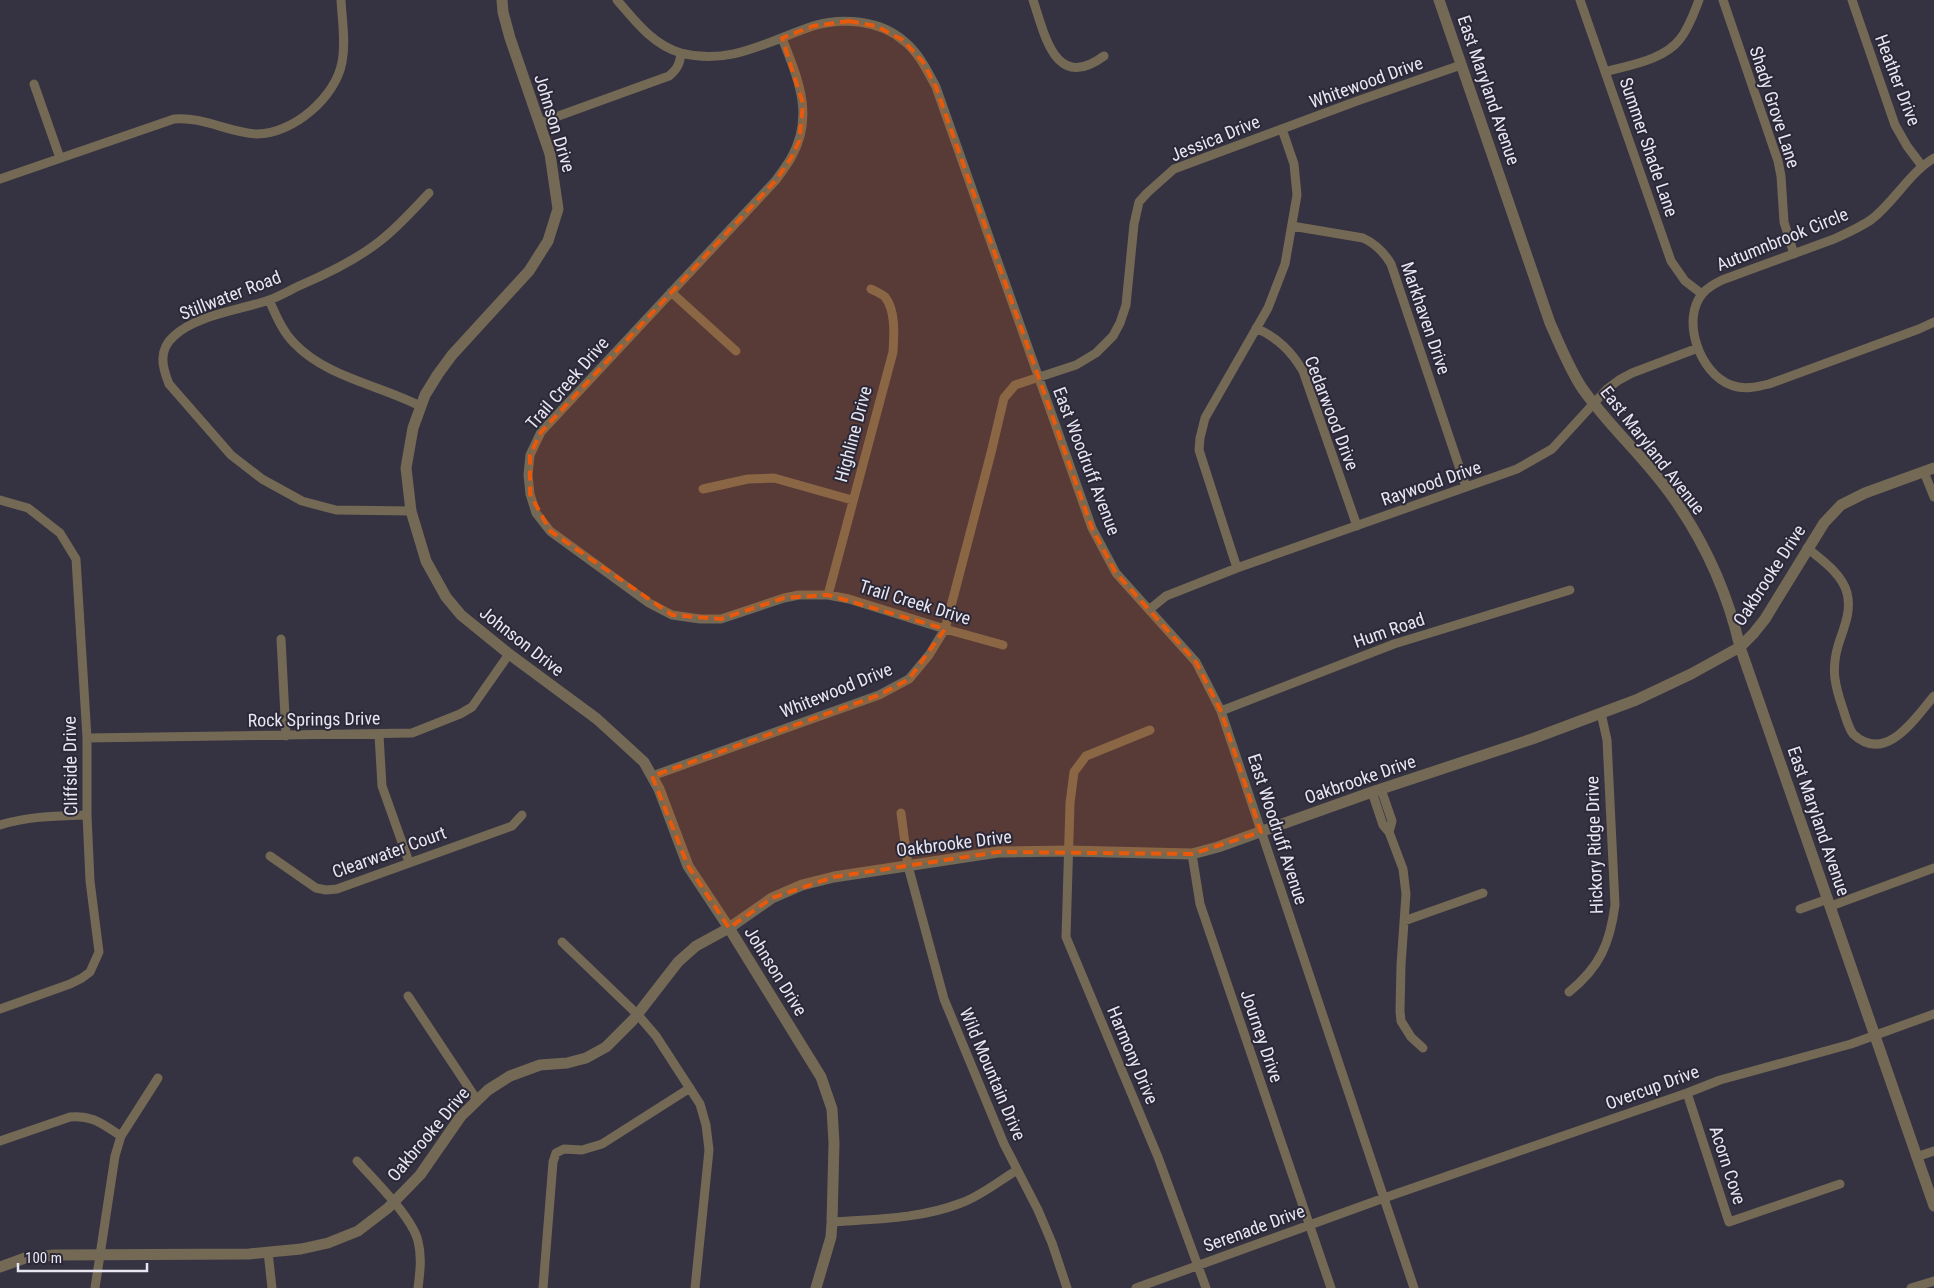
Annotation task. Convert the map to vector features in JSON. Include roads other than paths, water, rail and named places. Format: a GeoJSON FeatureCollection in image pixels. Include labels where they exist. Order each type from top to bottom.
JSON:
{"type":"FeatureCollection","features":[{"type":"Feature","properties":{"kind":"street"},"geometry":{"type":"LineString","coordinates":[[0,179],[174,119],[197,120],[258,134],[274,131],[300,120],[329,91],[340,70],[344,49],[341,0]]}},
{"type":"Feature","properties":{"kind":"street","name":"Johnson Drive"},"geometry":{"type":"LineString","coordinates":[[502,0],[510,38],[550,154],[558,209],[548,241],[529,271],[452,355],[438,374],[420,406],[413,428],[406,468],[412,511],[420,547],[446,597],[462,615],[509,654],[597,719],[644,762],[659,789],[688,866],[729,928],[821,1077],[832,1109],[834,1143],[831,1237],[816,1288]]}},
{"type":"Feature","properties":{"kind":"street","name":"East Woodruff Avenue"},"geometry":{"type":"LineString","coordinates":[[617,0],[652,38],[664,46],[681,53],[715,57],[742,53],[813,26],[828,22],[849,21],[876,26],[903,40],[923,62],[936,87],[1092,528],[1116,573],[1196,662],[1221,711],[1414,1288]]}},
{"type":"Feature","properties":{"kind":"street"},"geometry":{"type":"LineString","coordinates":[[1033,0],[1051,52],[1061,62],[1074,68],[1093,64],[1104,56]]}},
{"type":"Feature","properties":{"kind":"street","name":"East Maryland Avenue"},"geometry":{"type":"LineString","coordinates":[[1439,0],[1460,66],[1482,122],[1550,323],[1571,370],[1594,404],[1673,498],[1691,524],[1711,564],[1736,630],[1740,647],[1934,1206]]}},
{"type":"Feature","properties":{"kind":"street","name":"Summer Shade Lane"},"geometry":{"type":"LineString","coordinates":[[1580,0],[1671,260],[1685,282],[1702,294]]}},
{"type":"Feature","properties":{"kind":"street"},"geometry":{"type":"LineString","coordinates":[[1606,72],[1648,59],[1669,50],[1680,39],[1699,0]]}},
{"type":"Feature","properties":{"kind":"street","name":"Shady Grove Lane"},"geometry":{"type":"LineString","coordinates":[[1723,0],[1778,161],[1781,176],[1784,222],[1794,254]]}},
{"type":"Feature","properties":{"kind":"street","name":"Heather Drive"},"geometry":{"type":"LineString","coordinates":[[1852,0],[1895,125],[1907,146],[1922,166]]}},
{"type":"Feature","properties":{"kind":"street","name":"Trail Creek Drive"},"geometry":{"type":"LineString","coordinates":[[782,38],[799,82],[803,104],[803,122],[799,141],[791,158],[776,180],[541,432],[530,455],[528,475],[530,494],[536,513],[550,531],[649,603],[672,616],[700,619],[721,618],[784,598],[799,595],[828,595],[857,601],[1003,645]]}},
{"type":"Feature","properties":{"kind":"street"},"geometry":{"type":"LineString","coordinates":[[539,123],[669,76],[676,71],[681,53]]}},
{"type":"Feature","properties":{"kind":"street","name":"Whitewood Drive"},"geometry":{"type":"LineString","coordinates":[[1282,129],[1460,66]]}},
{"type":"Feature","properties":{"kind":"street"},"geometry":{"type":"LineString","coordinates":[[34,84],[60,158]]}},
{"type":"Feature","properties":{"kind":"street","name":"Jessica Drive"},"geometry":{"type":"LineString","coordinates":[[1038,377],[1076,365],[1096,353],[1113,336],[1126,305],[1134,224],[1139,202],[1147,193],[1174,169],[1282,129],[1292,158],[1296,176],[1297,195],[1285,264],[1277,286],[1256,328],[1205,418],[1200,438],[1199,450],[1237,568]]}},
{"type":"Feature","properties":{"kind":"street","name":"Autumnbrook Circle"},"geometry":{"type":"LineString","coordinates":[[1702,294],[1722,280],[1834,239],[1872,218],[1922,166],[1934,158]]}},
{"type":"Feature","properties":{"kind":"street","name":"Stillwater Road"},"geometry":{"type":"LineString","coordinates":[[412,511],[336,510],[302,501],[262,479],[231,454],[169,384],[164,370],[162,355],[166,344],[182,329],[225,312],[269,300],[345,264],[381,240],[402,222],[429,193]]}},
{"type":"Feature","properties":{"kind":"street","name":"Markhaven Drive"},"geometry":{"type":"LineString","coordinates":[[1292,226],[1363,238],[1372,242],[1386,256],[1394,274],[1466,487]]}},
{"type":"Feature","properties":{"kind":"street","name":"Highline Drive"},"geometry":{"type":"LineString","coordinates":[[828,595],[893,352],[895,326],[890,310],[885,297],[871,289]]}},
{"type":"Feature","properties":{"kind":"street"},"geometry":{"type":"LineString","coordinates":[[671,292],[736,351]]}},
{"type":"Feature","properties":{"kind":"street"},"geometry":{"type":"LineString","coordinates":[[1702,294],[1695,313],[1694,325],[1698,348],[1706,365],[1721,380],[1738,387],[1756,387],[1903,335],[1934,322]]}},
{"type":"Feature","properties":{"kind":"street"},"geometry":{"type":"LineString","coordinates":[[269,300],[282,326],[293,342],[311,359],[335,371],[420,406]]}},
{"type":"Feature","properties":{"kind":"street","name":"Cedarwood Drive"},"geometry":{"type":"LineString","coordinates":[[1256,328],[1282,344],[1296,359],[1303,371],[1357,526]]}},
{"type":"Feature","properties":{"kind":"street","name":"Raywood Drive"},"geometry":{"type":"LineString","coordinates":[[1150,609],[1166,596],[1237,568],[1517,470],[1552,449],[1608,389],[1632,372],[1698,348]]}},
{"type":"Feature","properties":{"kind":"street","name":"Whitewood Drive"},"geometry":{"type":"LineString","coordinates":[[652,776],[879,695],[909,679],[929,655],[945,629],[1004,398],[1016,385],[1038,377]]}},
{"type":"Feature","properties":{"kind":"street"},"geometry":{"type":"LineString","coordinates":[[1929,470],[1934,497]]}},
{"type":"Feature","properties":{"kind":"street","name":"Oakbrooke Drive"},"geometry":{"type":"LineString","coordinates":[[0,1267],[25,1258],[54,1255],[249,1254],[301,1249],[328,1243],[358,1232],[393,1202],[420,1175],[461,1116],[488,1090],[510,1076],[540,1066],[568,1063],[586,1058],[606,1047],[638,1015],[678,962],[696,946],[729,928],[772,898],[802,885],[834,877],[998,852],[1068,850],[1192,854],[1262,832],[1601,714],[1691,674],[1740,647],[1765,619],[1807,548],[1824,523],[1841,505],[1865,492],[1929,470]]}},
{"type":"Feature","properties":{"kind":"street"},"geometry":{"type":"LineString","coordinates":[[703,489],[748,479],[774,478],[852,500]]}},
{"type":"Feature","properties":{"kind":"street","name":"Cliffside Drive"},"geometry":{"type":"LineString","coordinates":[[0,500],[28,508],[60,533],[76,559],[87,738],[87,815],[90,881],[99,952],[90,972],[70,984],[0,1008]]}},
{"type":"Feature","properties":{"kind":"street"},"geometry":{"type":"LineString","coordinates":[[1807,548],[1836,573],[1847,593],[1849,602],[1847,621],[1833,669],[1834,684],[1853,734],[1859,740],[1872,745],[1894,739],[1906,730],[1934,696]]}},
{"type":"Feature","properties":{"kind":"street","name":"Hum Road"},"geometry":{"type":"LineString","coordinates":[[1221,711],[1394,644],[1570,590]]}},
{"type":"Feature","properties":{"kind":"street"},"geometry":{"type":"LineString","coordinates":[[281,639],[286,736]]}},
{"type":"Feature","properties":{"kind":"street","name":"Rock Springs Drive"},"geometry":{"type":"LineString","coordinates":[[87,738],[412,733],[460,714],[472,706],[509,654]]}},
{"type":"Feature","properties":{"kind":"street","name":"Hickory Ridge Drive"},"geometry":{"type":"LineString","coordinates":[[1569,992],[1583,981],[1592,970],[1605,949],[1613,921],[1614,885],[1607,740],[1601,714]]}},
{"type":"Feature","properties":{"kind":"street","name":"Harmony Drive"},"geometry":{"type":"LineString","coordinates":[[1150,730],[1086,756],[1074,772],[1070,803],[1066,936],[1158,1157],[1206,1288]]}},
{"type":"Feature","properties":{"kind":"street"},"geometry":{"type":"LineString","coordinates":[[379,735],[382,786],[409,862]]}},
{"type":"Feature","properties":{"kind":"street"},"geometry":{"type":"LineString","coordinates":[[1377,791],[1389,832],[1403,869],[1406,894],[1400,1011],[1405,1029],[1423,1048]]}},
{"type":"Feature","properties":{"kind":"street","name":"Wild Mountain Drive"},"geometry":{"type":"LineString","coordinates":[[901,814],[908,866],[944,998],[1004,1144],[1049,1235],[1067,1288]]}},
{"type":"Feature","properties":{"kind":"street"},"geometry":{"type":"LineString","coordinates":[[0,825],[35,816],[87,815]]}},
{"type":"Feature","properties":{"kind":"street","name":"Clearwater Court"},"geometry":{"type":"LineString","coordinates":[[270,856],[316,888],[337,890],[409,862],[512,826],[522,815]]}},
{"type":"Feature","properties":{"kind":"street","name":"Journey Drive"},"geometry":{"type":"LineString","coordinates":[[1192,854],[1200,904],[1330,1288]]}},
{"type":"Feature","properties":{"kind":"street"},"geometry":{"type":"LineString","coordinates":[[1800,909],[1830,902],[1934,868]]}},
{"type":"Feature","properties":{"kind":"street"},"geometry":{"type":"LineString","coordinates":[[1404,921],[1483,892]]}},
{"type":"Feature","properties":{"kind":"street"},"geometry":{"type":"LineString","coordinates":[[562,942],[638,1015],[656,1036],[700,1104],[706,1125],[709,1150],[696,1288]]}},
{"type":"Feature","properties":{"kind":"street"},"geometry":{"type":"LineString","coordinates":[[408,996],[477,1100]]}},
{"type":"Feature","properties":{"kind":"street","name":"Overcup Drive"},"geometry":{"type":"LineString","coordinates":[[1384,1198],[1687,1093],[1736,1074],[1820,1053],[1934,1014]]}},
{"type":"Feature","properties":{"kind":"street"},"geometry":{"type":"LineString","coordinates":[[95,1288],[115,1156],[121,1136],[158,1078]]}},
{"type":"Feature","properties":{"kind":"street"},"geometry":{"type":"LineString","coordinates":[[544,1288],[553,1162],[556,1153],[564,1149],[582,1150],[602,1144],[690,1088]]}},
{"type":"Feature","properties":{"kind":"street","name":"Acorn Cove"},"geometry":{"type":"LineString","coordinates":[[1687,1093],[1728,1222],[1840,1184]]}},
{"type":"Feature","properties":{"kind":"street"},"geometry":{"type":"LineString","coordinates":[[0,1141],[70,1117],[79,1116],[92,1117],[121,1136]]}},
{"type":"Feature","properties":{"kind":"street"},"geometry":{"type":"LineString","coordinates":[[1916,1157],[1934,1151]]}},
{"type":"Feature","properties":{"kind":"street"},"geometry":{"type":"LineString","coordinates":[[358,1161],[410,1223],[418,1240],[421,1259],[418,1288]]}},
{"type":"Feature","properties":{"kind":"street"},"geometry":{"type":"LineString","coordinates":[[832,1222],[903,1217],[932,1212],[963,1203],[1017,1170]]}},
{"type":"Feature","properties":{"kind":"street","name":"Serenade Drive"},"geometry":{"type":"LineString","coordinates":[[1136,1288],[1384,1198]]}},
{"type":"Feature","properties":{"kind":"street"},"geometry":{"type":"LineString","coordinates":[[268,1252],[272,1288]]}},
{"type":"Feature","properties":{"kind":"street"},"geometry":{"type":"LineString","coordinates":[[1911,1288],[1934,1281]]}}]}
